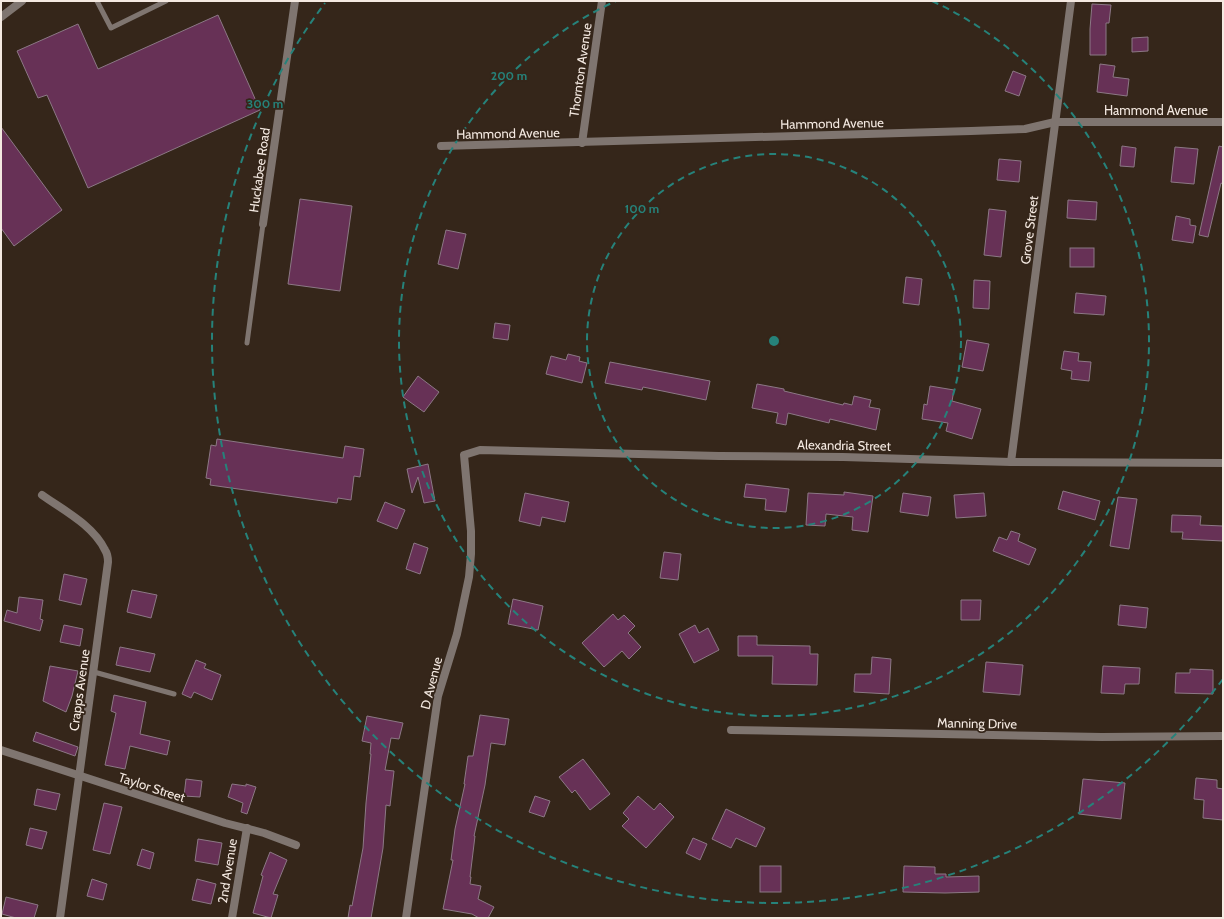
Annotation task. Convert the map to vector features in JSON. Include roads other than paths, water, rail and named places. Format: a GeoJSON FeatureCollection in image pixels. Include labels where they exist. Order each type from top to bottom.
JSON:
{"type":"FeatureCollection","features":[{"type":"Feature","properties":{"kind":"street"},"geometry":{"type":"LineString","coordinates":[[1,17],[22,1]]}},
{"type":"Feature","properties":{"kind":"street","name":"Huckabee Road"},"geometry":{"type":"LineString","coordinates":[[263,224],[295,1]]}},
{"type":"Feature","properties":{"kind":"street","name":"Thornton Avenue"},"geometry":{"type":"LineString","coordinates":[[582,143],[602,1]]}},
{"type":"Feature","properties":{"kind":"street","name":"Grove Street"},"geometry":{"type":"LineString","coordinates":[[1011,462],[1071,1]]}},
{"type":"Feature","properties":{"kind":"street","name":"Hammond Avenue"},"geometry":{"type":"LineString","coordinates":[[441,146],[986,131],[1025,129],[1055,122],[1223,122]]}},
{"type":"Feature","properties":{"kind":"street","name":"Alexandria Street"},"geometry":{"type":"LineString","coordinates":[[464,455],[480,450],[488,450],[1011,462],[1223,463]]}},
{"type":"Feature","properties":{"kind":"street","name":"D Avenue"},"geometry":{"type":"LineString","coordinates":[[406,918],[438,696],[457,634],[469,577],[471,531],[464,455]]}},
{"type":"Feature","properties":{"kind":"street","name":"Crapps Avenue"},"geometry":{"type":"LineString","coordinates":[[42,496],[84,525],[100,541],[106,551],[108,562],[60,918]]}},
{"type":"Feature","properties":{"kind":"street","name":"Manning Drive"},"geometry":{"type":"LineString","coordinates":[[731,730],[1102,737],[1223,736]]}},
{"type":"Feature","properties":{"kind":"street","name":"Taylor Street"},"geometry":{"type":"LineString","coordinates":[[1,750],[225,823],[264,833],[296,845]]}},
{"type":"Feature","properties":{"kind":"street","name":"2nd Avenue"},"geometry":{"type":"LineString","coordinates":[[232,918],[247,828]]}},
{"type":"Feature","properties":{"kind":"lane"},"geometry":{"type":"LineString","coordinates":[[97,1],[111,28],[166,1]]}},
{"type":"Feature","properties":{"kind":"lane"},"geometry":{"type":"LineString","coordinates":[[247,343],[263,224]]}},
{"type":"Feature","properties":{"kind":"lane"},"geometry":{"type":"LineString","coordinates":[[94,672],[174,694]]}}]}
